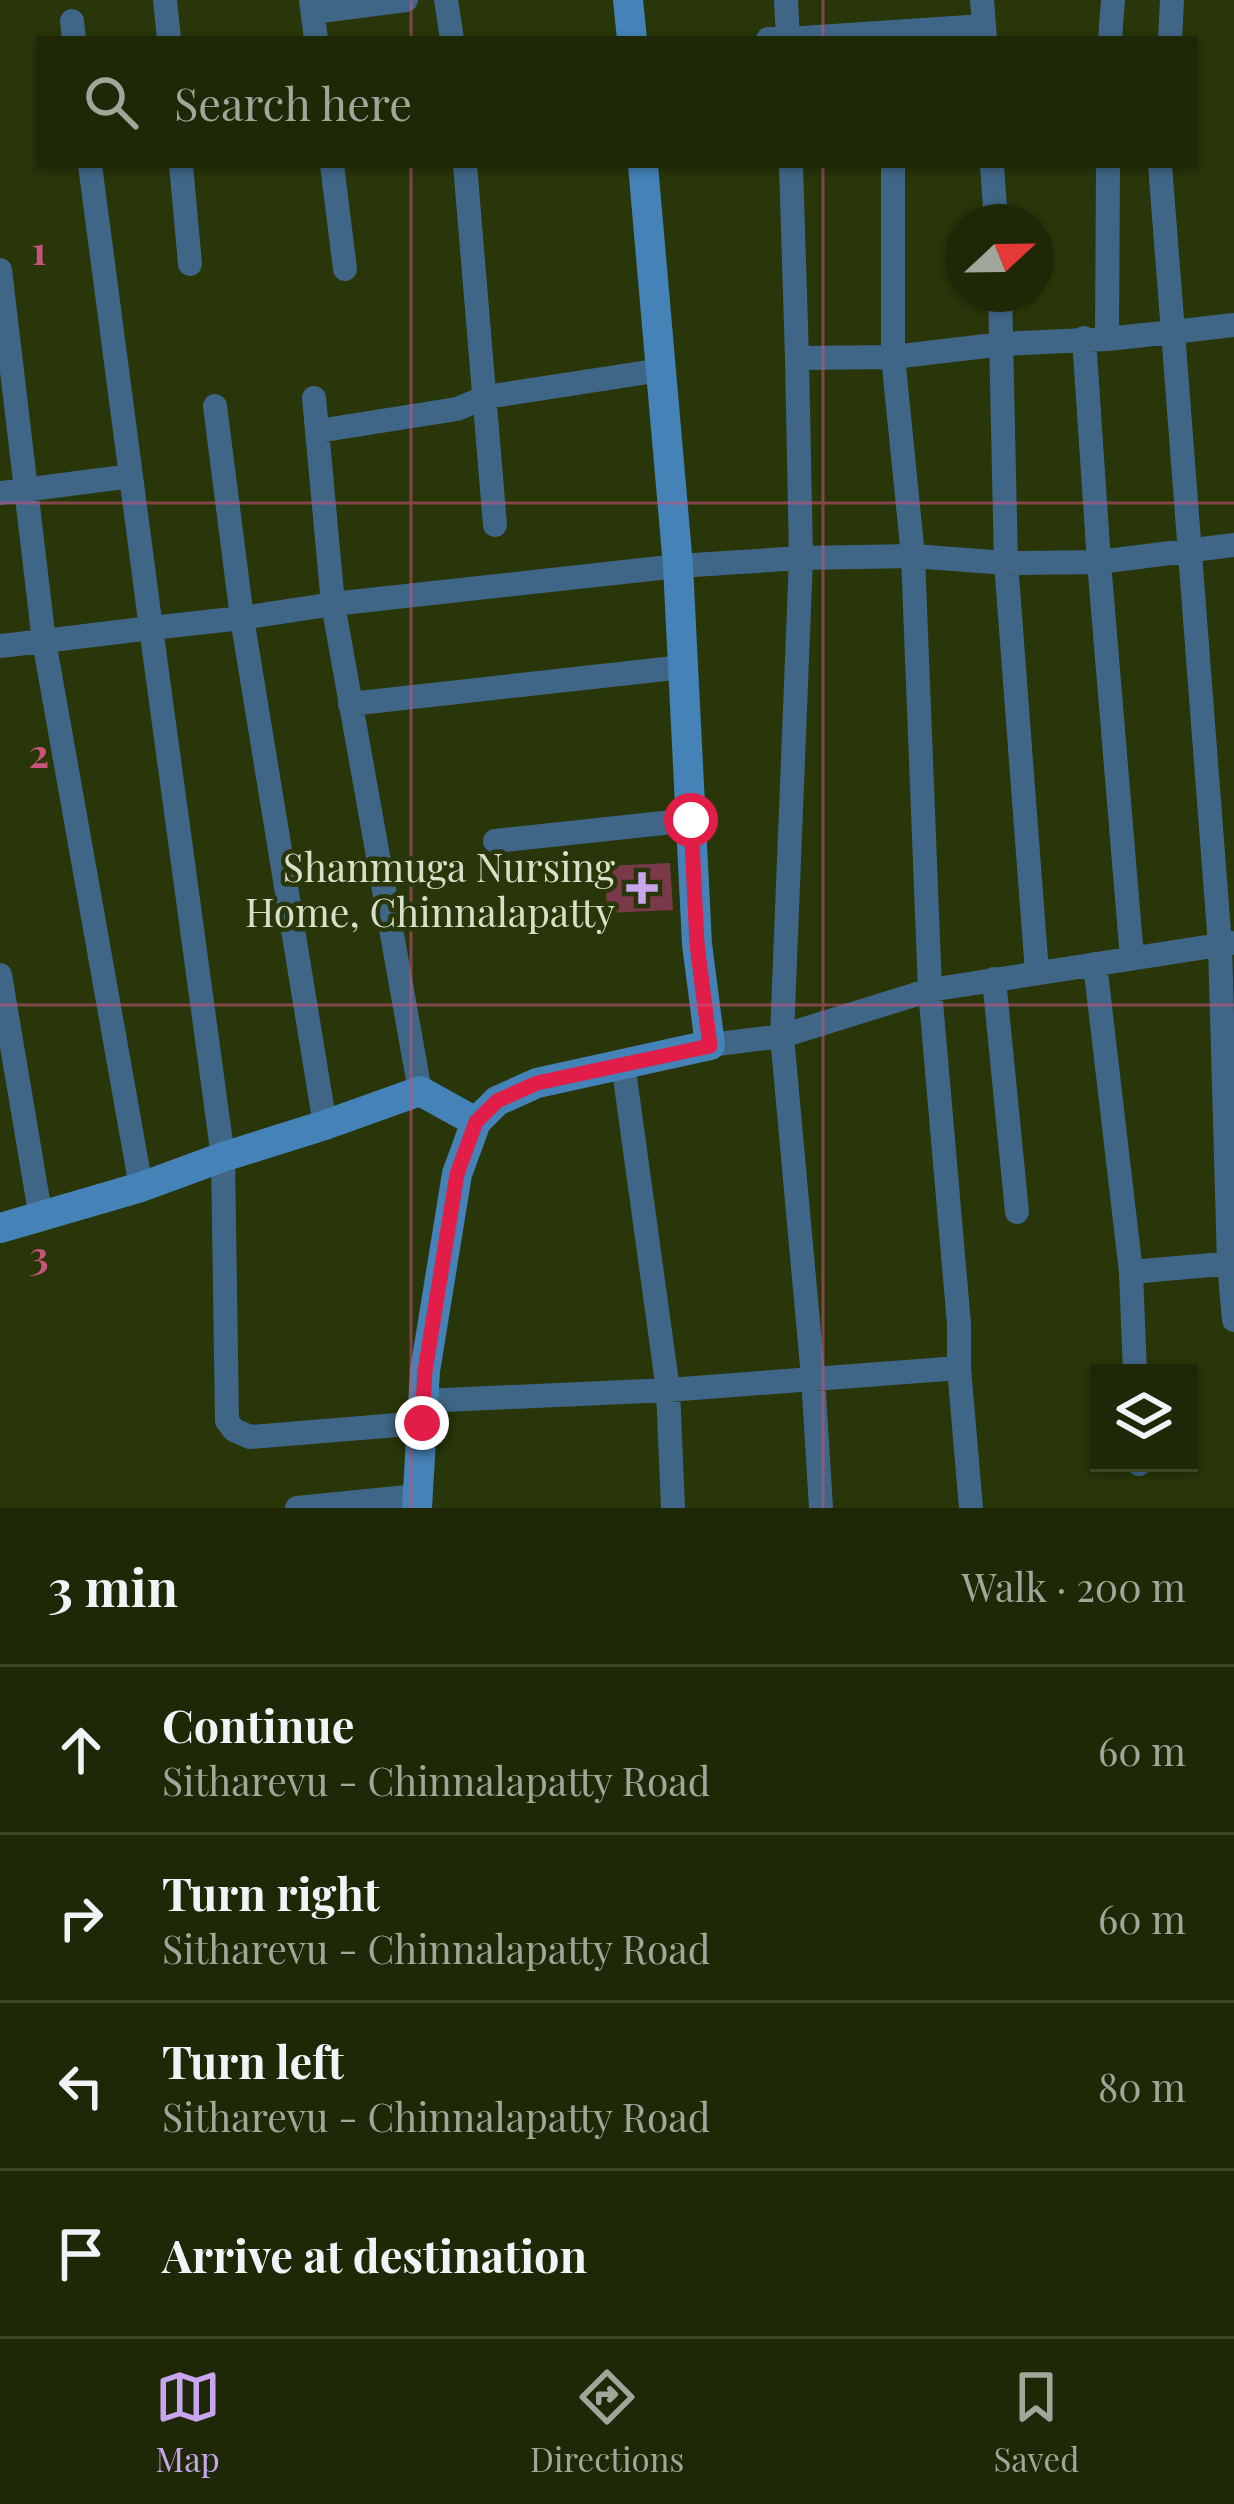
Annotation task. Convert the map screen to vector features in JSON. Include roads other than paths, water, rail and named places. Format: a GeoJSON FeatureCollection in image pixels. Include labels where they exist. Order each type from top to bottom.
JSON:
{"type":"FeatureCollection","features":[{"type":"Feature","properties":{"kind":"main road"},"geometry":{"type":"LineString","coordinates":[[628,0],[632,36]]}},
{"type":"Feature","properties":{"kind":"main road"},"geometry":{"type":"LineString","coordinates":[[417,1502],[425,1371],[457,1174],[476,1122],[497,1101],[537,1083],[710,1046],[697,944],[678,566],[643,168]]}},
{"type":"Feature","properties":{"kind":"main road"},"geometry":{"type":"LineString","coordinates":[[0,1228],[141,1187],[420,1091],[476,1122]]}},
{"type":"Feature","properties":{"kind":"street"},"geometry":{"type":"LineString","coordinates":[[165,0],[169,36]]}},
{"type":"Feature","properties":{"kind":"street"},"geometry":{"type":"LineString","coordinates":[[316,36],[312,6],[406,0]]}},
{"type":"Feature","properties":{"kind":"street"},"geometry":{"type":"LineString","coordinates":[[446,0],[452,36]]}},
{"type":"Feature","properties":{"kind":"street"},"geometry":{"type":"LineString","coordinates":[[786,0],[788,36]]}},
{"type":"Feature","properties":{"kind":"street"},"geometry":{"type":"LineString","coordinates":[[1110,36],[1113,0]]}},
{"type":"Feature","properties":{"kind":"street"},"geometry":{"type":"LineString","coordinates":[[1170,36],[1172,0]]}},
{"type":"Feature","properties":{"kind":"street"},"geometry":{"type":"LineString","coordinates":[[892,35],[984,22]]}},
{"type":"Feature","properties":{"kind":"street"},"geometry":{"type":"LineString","coordinates":[[90,168],[223,1157],[227,1420],[234,1430],[250,1437],[423,1412],[959,1367]]}},
{"type":"Feature","properties":{"kind":"street"},"geometry":{"type":"LineString","coordinates":[[181,168],[190,264]]}},
{"type":"Feature","properties":{"kind":"street"},"geometry":{"type":"LineString","coordinates":[[332,168],[345,269]]}},
{"type":"Feature","properties":{"kind":"street"},"geometry":{"type":"LineString","coordinates":[[465,168],[495,525]]}},
{"type":"Feature","properties":{"kind":"street"},"geometry":{"type":"LineString","coordinates":[[791,168],[801,558],[782,1036],[821,1508]]}},
{"type":"Feature","properties":{"kind":"street"},"geometry":{"type":"LineString","coordinates":[[892,168],[893,357],[913,556],[930,990],[971,1508]]}},
{"type":"Feature","properties":{"kind":"street"},"geometry":{"type":"LineString","coordinates":[[992,168],[994,204]]}},
{"type":"Feature","properties":{"kind":"street"},"geometry":{"type":"LineString","coordinates":[[1108,168],[1095,339],[1099,562],[1132,958]]}},
{"type":"Feature","properties":{"kind":"street"},"geometry":{"type":"LineString","coordinates":[[1160,168],[1188,550],[1227,944],[1234,1320]]}},
{"type":"Feature","properties":{"kind":"street"},"geometry":{"type":"LineString","coordinates":[[0,270],[44,641],[141,1187]]}},
{"type":"Feature","properties":{"kind":"street"},"geometry":{"type":"LineString","coordinates":[[1001,312],[1006,563],[1036,972]]}},
{"type":"Feature","properties":{"kind":"street"},"geometry":{"type":"LineString","coordinates":[[797,358],[893,357],[1234,326]]}},
{"type":"Feature","properties":{"kind":"street"},"geometry":{"type":"LineString","coordinates":[[318,431],[457,409],[486,397],[661,370]]}},
{"type":"Feature","properties":{"kind":"street"},"geometry":{"type":"LineString","coordinates":[[314,398],[333,604],[420,1091]]}},
{"type":"Feature","properties":{"kind":"street"},"geometry":{"type":"LineString","coordinates":[[215,406],[242,617],[325,1125]]}},
{"type":"Feature","properties":{"kind":"street"},"geometry":{"type":"LineString","coordinates":[[0,493],[131,476]]}},
{"type":"Feature","properties":{"kind":"street"},"geometry":{"type":"LineString","coordinates":[[0,646],[678,566],[913,556],[1006,563],[1099,562],[1234,545]]}},
{"type":"Feature","properties":{"kind":"street"},"geometry":{"type":"LineString","coordinates":[[350,704],[683,667]]}},
{"type":"Feature","properties":{"kind":"street"},"geometry":{"type":"LineString","coordinates":[[495,841],[691,820]]}},
{"type":"Feature","properties":{"kind":"street"},"geometry":{"type":"LineString","coordinates":[[710,1046],[782,1036],[930,990],[1227,944]]}},
{"type":"Feature","properties":{"kind":"street"},"geometry":{"type":"LineString","coordinates":[[1095,964],[1131,1272],[1135,1364]]}},
{"type":"Feature","properties":{"kind":"street"},"geometry":{"type":"LineString","coordinates":[[0,975],[40,1218]]}},
{"type":"Feature","properties":{"kind":"street"},"geometry":{"type":"LineString","coordinates":[[994,980],[1017,1213]]}},
{"type":"Feature","properties":{"kind":"street"},"geometry":{"type":"LineString","coordinates":[[623,1063],[668,1390],[673,1508]]}},
{"type":"Feature","properties":{"kind":"street"},"geometry":{"type":"LineString","coordinates":[[1131,1272],[1232,1263]]}},
{"type":"Feature","properties":{"kind":"street"},"geometry":{"type":"LineString","coordinates":[[297,1508],[417,1502]]}},
{"type":"Feature","properties":{"kind":"place","name":"Shanmuga Nursing Home, Chinnalapatty"},"geometry":{"type":"Point","coordinates":[642,888]}}]}
